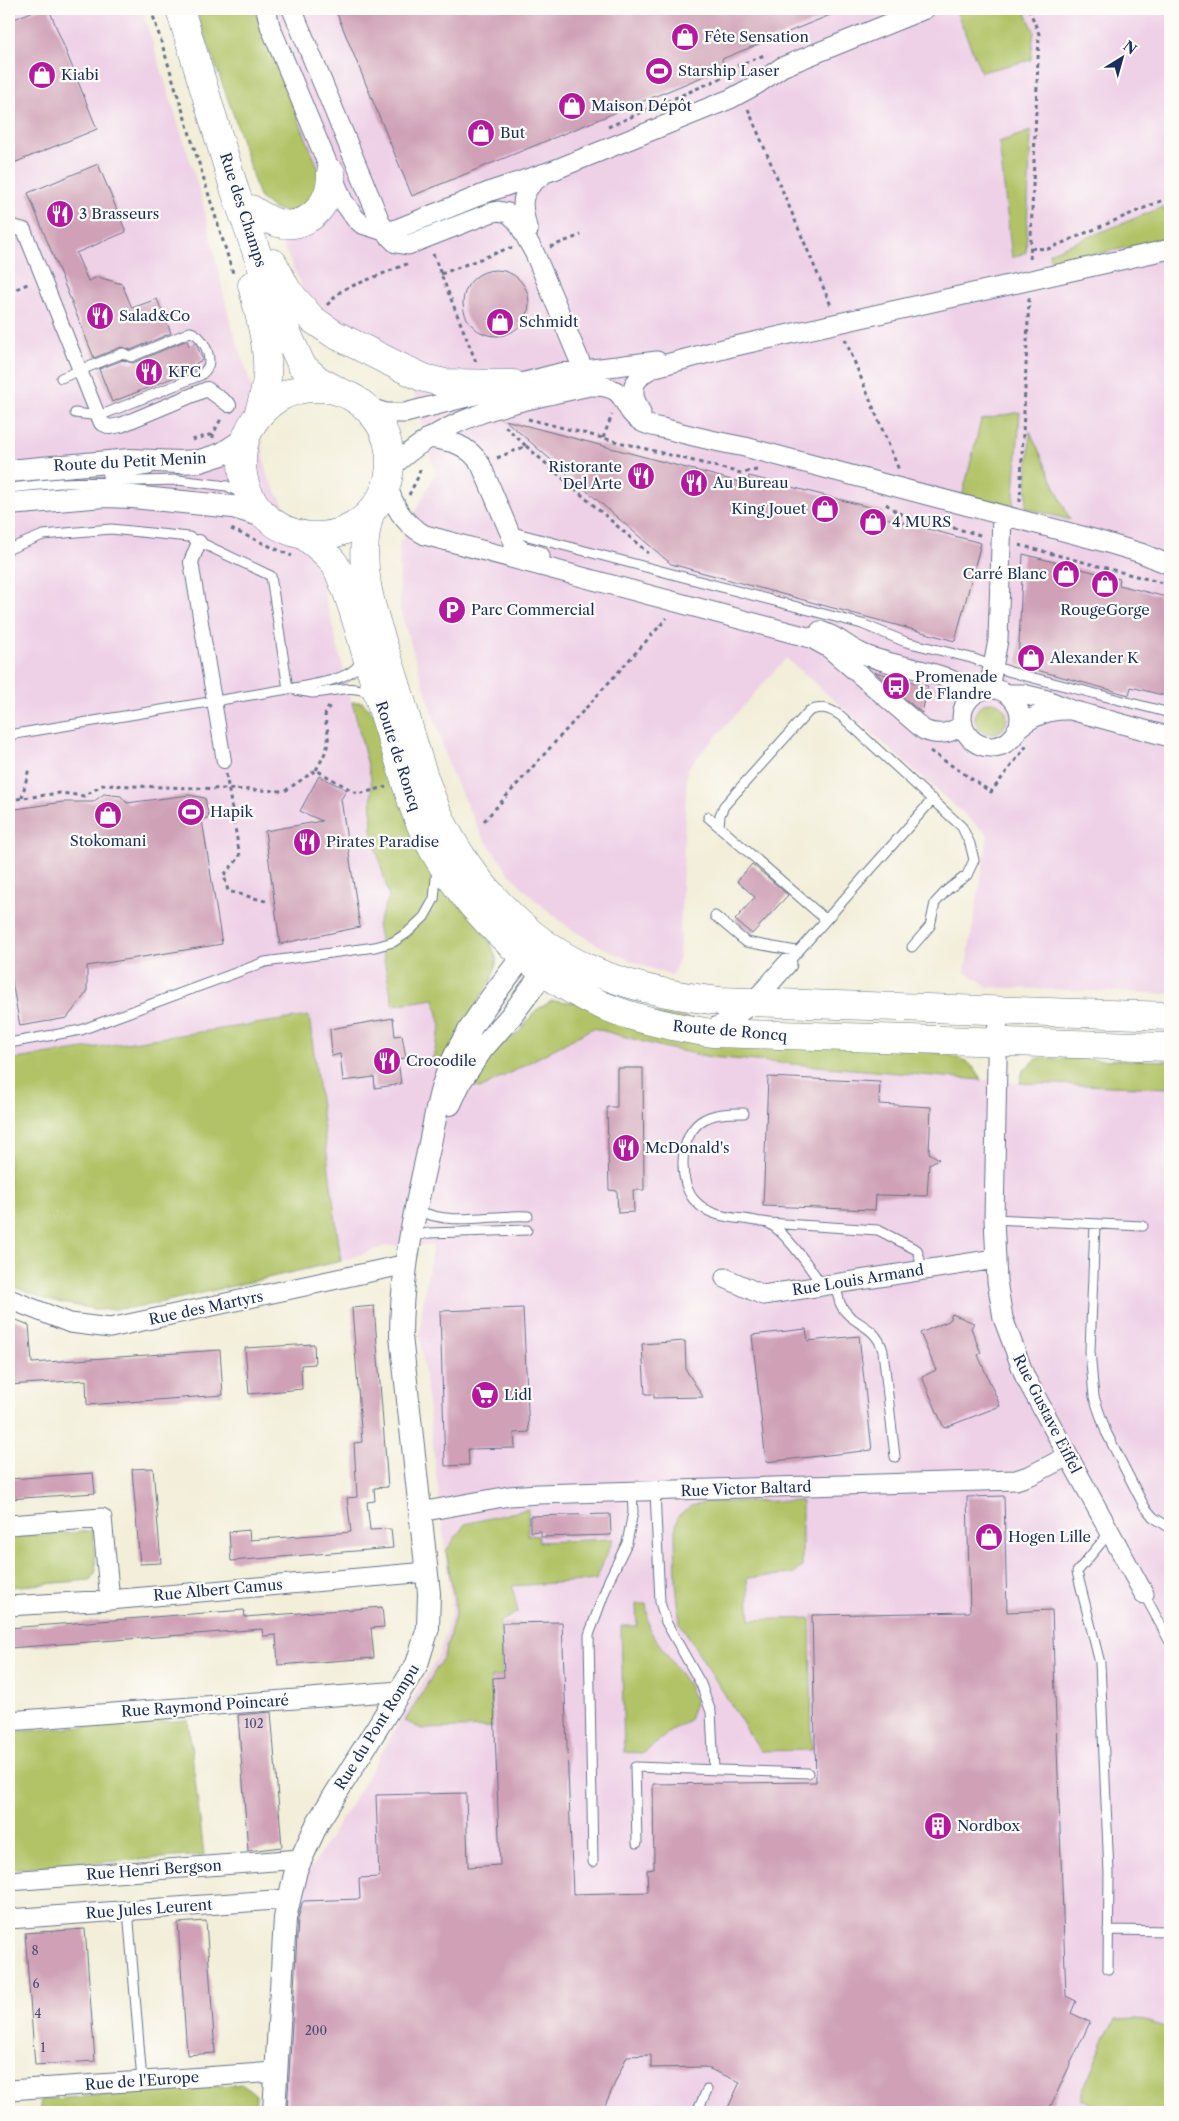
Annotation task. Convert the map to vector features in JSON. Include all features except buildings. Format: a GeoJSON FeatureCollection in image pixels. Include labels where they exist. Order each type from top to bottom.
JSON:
{"type":"FeatureCollection","features":[{"type":"Feature","properties":{"kind":"main road","name":"Rue des Champs"},"geometry":{"type":"LineString","coordinates":[[166,9],[246,264],[259,314],[267,378],[252,426]]}},
{"type":"Feature","properties":{"kind":"main road","name":"Rue des Champs"},"geometry":{"type":"LineString","coordinates":[[180,9],[261,270],[297,359],[308,373],[338,391]]}},
{"type":"Feature","properties":{"kind":"main road"},"geometry":{"type":"LineString","coordinates":[[226,160],[242,187],[282,281],[298,304],[312,319],[334,334],[434,381],[466,385],[513,384]]}},
{"type":"Feature","properties":{"kind":"main road"},"geometry":{"type":"LineString","coordinates":[[250,209],[277,223],[293,224],[302,222],[322,206],[330,190],[331,173]]}},
{"type":"Feature","properties":{"kind":"main road"},"geometry":{"type":"LineString","coordinates":[[317,387],[338,391],[349,395],[367,408],[379,422],[387,440],[388,476],[381,498],[357,524],[340,532],[322,536],[303,535],[283,528],[259,508],[242,469],[243,448],[252,426],[275,400],[295,390],[317,387]]}},
{"type":"Feature","properties":{"kind":"main road","name":"Route de Roncq"},"geometry":{"type":"LineString","coordinates":[[371,511],[366,527],[363,550],[373,611],[437,811],[456,847],[474,873],[541,954],[579,994],[616,1011],[668,1026],[706,1032],[1170,1047]]}},
{"type":"Feature","properties":{"kind":"main road","name":"Route de Roncq"},"geometry":{"type":"LineString","coordinates":[[303,535],[336,565],[348,596],[379,700],[419,821],[438,857],[474,907],[496,930],[541,954],[583,966],[642,988],[679,996],[753,1002],[1170,1016]]}},
{"type":"Feature","properties":{"kind":"street"},"geometry":{"type":"LineString","coordinates":[[266,9],[270,26],[343,201],[355,218],[371,228],[384,231],[407,227],[491,191],[543,175],[742,93],[782,67],[925,9]]}},
{"type":"Feature","properties":{"kind":"street"},"geometry":{"type":"LineString","coordinates":[[292,9],[384,231],[396,243],[408,245],[490,212],[508,213],[517,221],[535,254],[583,369]]}},
{"type":"Feature","properties":{"kind":"street"},"geometry":{"type":"LineString","coordinates":[[535,254],[522,204],[528,186],[543,175]]}},
{"type":"Feature","properties":{"kind":"street"},"geometry":{"type":"LineString","coordinates":[[9,226],[24,230],[102,423],[110,427],[121,425],[207,389],[229,405]]}},
{"type":"Feature","properties":{"kind":"street"},"geometry":{"type":"LineString","coordinates":[[655,426],[640,412],[634,397],[636,379],[647,370],[683,359],[838,323],[1170,249]]}},
{"type":"Feature","properties":{"kind":"street"},"geometry":{"type":"LineString","coordinates":[[367,408],[386,413],[405,413],[478,395],[513,384],[583,369],[683,359]]}},
{"type":"Feature","properties":{"kind":"street"},"geometry":{"type":"LineString","coordinates":[[963,724],[950,732],[929,733],[918,726],[834,652],[818,641],[425,535],[406,522],[399,513],[392,500],[388,476],[410,449],[451,426],[501,406],[590,386],[600,386],[613,389],[623,398],[640,422],[720,443],[745,447],[1133,550],[1170,565]]}},
{"type":"Feature","properties":{"kind":"street","name":"Route du Petit Menin"},"geometry":{"type":"LineString","coordinates":[[9,471],[130,460],[190,462],[216,456],[252,426]]}},
{"type":"Feature","properties":{"kind":"street"},"geometry":{"type":"LineString","coordinates":[[428,438],[456,442],[474,454],[482,465],[515,545],[528,553],[826,632],[871,657],[953,680],[965,687],[980,692],[1000,690],[1008,694],[1022,694],[1039,698],[1070,710],[1170,737]]}},
{"type":"Feature","properties":{"kind":"street"},"geometry":{"type":"LineString","coordinates":[[9,504],[104,496],[145,498],[242,509],[259,508]]}},
{"type":"Feature","properties":{"kind":"street"},"geometry":{"type":"LineString","coordinates":[[1011,518],[994,667],[980,692],[964,706],[963,724],[966,732],[972,739],[988,746],[1024,735]]}},
{"type":"Feature","properties":{"kind":"street"},"geometry":{"type":"LineString","coordinates":[[199,542],[191,562],[224,761]]}},
{"type":"Feature","properties":{"kind":"street"},"geometry":{"type":"LineString","coordinates":[[1008,694],[1018,708],[1019,721],[1024,735]]}},
{"type":"Feature","properties":{"kind":"street"},"geometry":{"type":"LineString","coordinates":[[1024,735],[1028,720],[1058,710],[1070,710]]}},
{"type":"Feature","properties":{"kind":"street","name":"Rue du Pont Rompu"},"geometry":{"type":"LineString","coordinates":[[274,2112],[285,1918],[288,1899],[300,1859],[326,1809],[416,1664],[426,1639],[430,1604],[401,1336],[406,1264],[410,1237],[442,1090],[451,1065],[479,1018],[541,954]]}},
{"type":"Feature","properties":{"kind":"street"},"geometry":{"type":"LineString","coordinates":[[706,1032],[728,1022],[753,1002],[792,957]]}},
{"type":"Feature","properties":{"kind":"street","name":"Rue Gustave Eiffel"},"geometry":{"type":"LineString","coordinates":[[998,1011],[994,1219],[995,1259],[1003,1318],[1025,1377],[1144,1594]]}},
{"type":"Feature","properties":{"kind":"street","name":"Rue Louis Armand"},"geometry":{"type":"LineString","coordinates":[[725,1278],[763,1295],[995,1259]]}},
{"type":"Feature","properties":{"kind":"street","name":"Rue des Martyrs"},"geometry":{"type":"LineString","coordinates":[[9,1299],[70,1323],[110,1328],[406,1264]]}},
{"type":"Feature","properties":{"kind":"street","name":"Rue Victor Baltard"},"geometry":{"type":"LineString","coordinates":[[420,1512],[521,1495],[1016,1480],[1031,1475],[1068,1456]]}},
{"type":"Feature","properties":{"kind":"street"},"geometry":{"type":"LineString","coordinates":[[9,1525],[102,1518],[110,1600]]}},
{"type":"Feature","properties":{"kind":"street","name":"Rue Albert Camus"},"geometry":{"type":"LineString","coordinates":[[9,1606],[110,1600],[427,1572]]}},
{"type":"Feature","properties":{"kind":"street","name":"Rue Raymond Poincaré"},"geometry":{"type":"LineString","coordinates":[[9,1721],[400,1691]]}},
{"type":"Feature","properties":{"kind":"street","name":"Rue Henri Bergson"},"geometry":{"type":"LineString","coordinates":[[9,1881],[300,1859]]}},
{"type":"Feature","properties":{"kind":"street","name":"Rue Jules Leurent"},"geometry":{"type":"LineString","coordinates":[[9,1919],[288,1899]]}},
{"type":"Feature","properties":{"kind":"street","name":"Rue de l'Europe"},"geometry":{"type":"LineString","coordinates":[[9,2090],[276,2072]]}},
{"type":"Feature","properties":{"kind":"lane"},"geometry":{"type":"LineString","coordinates":[[61,378],[123,353],[131,357],[190,332],[196,333],[200,337],[209,360],[208,368],[201,375],[98,416],[75,413]]}},
{"type":"Feature","properties":{"kind":"lane"},"geometry":{"type":"LineString","coordinates":[[60,483],[190,462]]}},
{"type":"Feature","properties":{"kind":"lane"},"geometry":{"type":"LineString","coordinates":[[9,488],[60,483],[194,480],[227,486],[259,508]]}},
{"type":"Feature","properties":{"kind":"lane"},"geometry":{"type":"LineString","coordinates":[[9,550],[43,535],[111,529],[189,537],[270,576],[288,689]]}},
{"type":"Feature","properties":{"kind":"lane"},"geometry":{"type":"LineString","coordinates":[[509,531],[862,624],[906,642],[1170,713]]}},
{"type":"Feature","properties":{"kind":"lane"},"geometry":{"type":"LineString","coordinates":[[9,734],[288,689],[332,680],[351,672],[359,665],[364,648]]}},
{"type":"Feature","properties":{"kind":"lane"},"geometry":{"type":"LineString","coordinates":[[288,689],[314,693],[336,688],[358,688],[369,692],[379,700]]}},
{"type":"Feature","properties":{"kind":"lane"},"geometry":{"type":"LineString","coordinates":[[719,826],[720,815],[724,806],[809,712],[819,707],[831,709],[962,827],[970,844],[974,860],[967,875],[947,890],[935,904],[930,926],[912,947]]}},
{"type":"Feature","properties":{"kind":"lane"},"geometry":{"type":"LineString","coordinates":[[715,916],[746,942],[792,957],[933,799]]}},
{"type":"Feature","properties":{"kind":"lane"},"geometry":{"type":"LineString","coordinates":[[708,817],[825,919]]}},
{"type":"Feature","properties":{"kind":"lane"},"geometry":{"type":"LineString","coordinates":[[9,1042],[81,1030],[265,962],[374,947],[393,942],[407,933],[424,917],[434,899],[438,857]]}},
{"type":"Feature","properties":{"kind":"lane"},"geometry":{"type":"LineString","coordinates":[[744,1113],[708,1117],[691,1132],[685,1145],[684,1176],[687,1189],[695,1201],[704,1209],[726,1218],[768,1223],[878,1230],[917,1250],[923,1270]]}},
{"type":"Feature","properties":{"kind":"lane"},"geometry":{"type":"LineString","coordinates":[[415,1209],[426,1215],[446,1219],[510,1215],[528,1216]]}},
{"type":"Feature","properties":{"kind":"lane"},"geometry":{"type":"LineString","coordinates":[[994,1219],[1143,1226]]}},
{"type":"Feature","properties":{"kind":"lane"},"geometry":{"type":"LineString","coordinates":[[768,1223],[829,1285],[844,1309],[880,1338],[895,1457]]}},
{"type":"Feature","properties":{"kind":"lane"},"geometry":{"type":"LineString","coordinates":[[1095,1224],[1090,1352],[1094,1397],[1106,1432],[1141,1499],[1153,1517],[1170,1528]]}},
{"type":"Feature","properties":{"kind":"lane"},"geometry":{"type":"LineString","coordinates":[[410,1237],[429,1233],[527,1230]]}},
{"type":"Feature","properties":{"kind":"lane"},"geometry":{"type":"LineString","coordinates":[[593,1862],[589,1635],[609,1580],[627,1543],[633,1512],[632,1492]]}},
{"type":"Feature","properties":{"kind":"lane"},"geometry":{"type":"LineString","coordinates":[[655,1492],[660,1602],[666,1622],[701,1684],[711,1712],[714,1770]]}},
{"type":"Feature","properties":{"kind":"lane"},"geometry":{"type":"LineString","coordinates":[[1108,1969],[1109,1873],[1100,1663],[1077,1572],[1110,1532]]}},
{"type":"Feature","properties":{"kind":"lane"},"geometry":{"type":"LineString","coordinates":[[1144,1594],[1170,1642]]}},
{"type":"Feature","properties":{"kind":"lane"},"geometry":{"type":"LineString","coordinates":[[637,1843],[635,1768],[808,1773]]}},
{"type":"Feature","properties":{"kind":"lane"},"geometry":{"type":"LineString","coordinates":[[128,1910],[142,2081]]}},
{"type":"Feature","properties":{"kind":"lane"},"geometry":{"type":"LineString","coordinates":[[1108,1930],[1170,1931]]}},
{"type":"Feature","properties":{"kind":"lane"},"geometry":{"type":"LineString","coordinates":[[697,2112],[707,2090]]}},
{"type":"Feature","properties":{"kind":"path"},"geometry":{"type":"LineString","coordinates":[[152,9],[235,282]]}},
{"type":"Feature","properties":{"kind":"path"},"geometry":{"type":"LineString","coordinates":[[1029,9],[1039,34],[1030,281],[1011,518],[1018,545],[1170,585]]}},
{"type":"Feature","properties":{"kind":"path"},"geometry":{"type":"LineString","coordinates":[[599,130],[726,76],[734,67],[770,52]]}},
{"type":"Feature","properties":{"kind":"path"},"geometry":{"type":"LineString","coordinates":[[731,70],[907,490],[914,518]]}},
{"type":"Feature","properties":{"kind":"path"},"geometry":{"type":"LineString","coordinates":[[1031,248],[1048,249],[1170,197]]}},
{"type":"Feature","properties":{"kind":"path"},"geometry":{"type":"LineString","coordinates":[[441,274],[509,248],[535,254],[581,234]]}},
{"type":"Feature","properties":{"kind":"path"},"geometry":{"type":"LineString","coordinates":[[424,257],[433,253]]}},
{"type":"Feature","properties":{"kind":"path"},"geometry":{"type":"LineString","coordinates":[[312,319],[342,290],[414,261]]}},
{"type":"Feature","properties":{"kind":"path"},"geometry":{"type":"LineString","coordinates":[[9,292],[43,278]]}},
{"type":"Feature","properties":{"kind":"path"},"geometry":{"type":"LineString","coordinates":[[216,456],[213,434],[229,405]]}},
{"type":"Feature","properties":{"kind":"path"},"geometry":{"type":"LineString","coordinates":[[526,446],[649,555],[647,567]]}},
{"type":"Feature","properties":{"kind":"path"},"geometry":{"type":"LineString","coordinates":[[219,506],[220,524],[309,564],[331,559]]}},
{"type":"Feature","properties":{"kind":"path"},"geometry":{"type":"LineString","coordinates":[[484,821],[670,614],[677,602]]}},
{"type":"Feature","properties":{"kind":"path"},"geometry":{"type":"LineString","coordinates":[[9,800],[60,793],[84,796],[103,785],[285,791],[316,770],[325,755],[328,740],[324,717],[325,710],[334,702]]}},
{"type":"Feature","properties":{"kind":"path"},"geometry":{"type":"LineString","coordinates":[[928,750],[991,792],[1024,735]]}},
{"type":"Feature","properties":{"kind":"path"},"geometry":{"type":"LineString","coordinates":[[224,761],[240,857],[224,875],[228,891],[269,902]]}},
{"type":"Feature","properties":{"kind":"path"},"geometry":{"type":"LineString","coordinates":[[22,798],[29,768]]}},
{"type":"Feature","properties":{"kind":"path"},"geometry":{"type":"LineString","coordinates":[[316,770],[358,794],[406,782]]}},
{"type":"Feature","properties":{"kind":"shaded area"},"geometry":{"type":"Polygon","coordinates":[[[9,9],[142,9],[202,199],[230,321],[253,390],[267,476],[315,557],[371,778],[372,832],[389,897],[377,925],[393,1005],[434,999],[441,1026],[471,1084],[480,1089],[593,1028],[662,1047],[710,1057],[1020,1083],[1170,1088],[1170,2112],[282,2112],[300,1886],[359,1791],[439,1655],[452,1610],[420,1335],[423,1299],[433,1245],[386,1246],[341,1261],[309,1017],[9,1060],[9,9]]]}},
{"type":"Feature","properties":{"kind":"shaded area","name":"Promenade de Flandre"},"geometry":{"type":"Polygon","coordinates":[[[254,9],[1170,9],[1170,994],[989,987],[965,972],[988,835],[786,658],[687,769],[679,960],[672,976],[629,960],[571,929],[534,899],[508,872],[482,835],[451,772],[400,610],[399,545],[435,473],[405,359],[334,318],[304,291],[282,243],[335,210],[254,9]]]}},
{"type":"Feature","properties":{"kind":"green space"},"geometry":{"type":"Polygon","coordinates":[[[195,9],[254,9],[323,180],[320,192],[298,211],[287,212],[274,209],[259,197],[234,116],[195,9]]]}},
{"type":"Feature","properties":{"kind":"green space"},"geometry":{"type":"Polygon","coordinates":[[[968,9],[1024,9],[1034,31],[1031,60],[981,72],[957,13],[968,9]]]}},
{"type":"Feature","properties":{"kind":"green space"},"geometry":{"type":"Polygon","coordinates":[[[1031,131],[1026,252],[1012,258],[999,142],[1031,131]]]}},
{"type":"Feature","properties":{"kind":"green space"},"geometry":{"type":"Polygon","coordinates":[[[1163,207],[1170,225],[1170,238],[1051,264],[1049,253],[1163,207]]]}},
{"type":"Feature","properties":{"kind":"green space"},"geometry":{"type":"Polygon","coordinates":[[[1020,412],[1013,508],[962,497],[981,420],[1020,412]]]}},
{"type":"Feature","properties":{"kind":"green space"},"geometry":{"type":"Polygon","coordinates":[[[1030,431],[1070,520],[1026,508],[1030,431]]]}},
{"type":"Feature","properties":{"kind":"green space"},"geometry":{"type":"Polygon","coordinates":[[[352,702],[362,702],[373,713],[490,942],[497,960],[492,979],[438,1068],[431,1065],[441,1026],[434,999],[393,1005],[377,925],[389,897],[372,832],[371,778],[352,702]]]}},
{"type":"Feature","properties":{"kind":"green space"},"geometry":{"type":"Polygon","coordinates":[[[991,702],[997,703],[1002,707],[1006,712],[1006,724],[1002,729],[997,733],[991,734],[985,733],[980,729],[976,724],[975,718],[976,712],[980,707],[985,703],[991,702]]]}},
{"type":"Feature","properties":{"kind":"green space"},"geometry":{"type":"Polygon","coordinates":[[[552,1001],[945,1054],[967,1062],[975,1069],[981,1080],[710,1057],[662,1047],[593,1028],[480,1089],[471,1084],[493,1052],[519,1032],[536,1010],[552,1001]]]}},
{"type":"Feature","properties":{"kind":"green space"},"geometry":{"type":"Polygon","coordinates":[[[309,1016],[341,1261],[141,1307],[99,1310],[47,1300],[9,1285],[9,1060],[309,1016]]]}},
{"type":"Feature","properties":{"kind":"green space"},"geometry":{"type":"Polygon","coordinates":[[[1038,1058],[1170,1061],[1170,1088],[1020,1083],[1023,1070],[1038,1058]]]}},
{"type":"Feature","properties":{"kind":"green space"},"geometry":{"type":"Polygon","coordinates":[[[802,1501],[802,1567],[792,1574],[747,1578],[750,1620],[810,1618],[812,1750],[760,1751],[680,1623],[676,1582],[675,1531],[678,1516],[692,1505],[706,1502],[802,1501]]]}},
{"type":"Feature","properties":{"kind":"green space"},"geometry":{"type":"Polygon","coordinates":[[[528,1509],[528,1535],[538,1536],[539,1542],[613,1539],[596,1580],[512,1586],[518,1612],[500,1622],[502,1676],[491,1677],[492,1727],[422,1729],[405,1721],[444,1656],[456,1611],[446,1551],[465,1524],[528,1509]]]}},
{"type":"Feature","properties":{"kind":"green space"},"geometry":{"type":"Polygon","coordinates":[[[93,1531],[96,1571],[90,1580],[9,1587],[9,1537],[93,1531]]]}},
{"type":"Feature","properties":{"kind":"green space"},"geometry":{"type":"Polygon","coordinates":[[[636,1604],[646,1604],[650,1631],[688,1685],[695,1702],[689,1720],[672,1730],[644,1753],[624,1752],[621,1626],[637,1626],[636,1604]]]}},
{"type":"Feature","properties":{"kind":"green space"},"geometry":{"type":"Polygon","coordinates":[[[188,1720],[204,1855],[9,1869],[9,1732],[188,1720]]]}},
{"type":"Feature","properties":{"kind":"green space"},"geometry":{"type":"Polygon","coordinates":[[[1137,2019],[1170,2028],[1170,2112],[1111,2112],[1082,2100],[1082,2092],[1109,2029],[1116,2020],[1137,2019]]]}},
{"type":"Feature","properties":{"kind":"green space"},"geometry":{"type":"Polygon","coordinates":[[[243,2084],[256,2095],[255,2112],[41,2112],[40,2100],[243,2084]]]}},
{"type":"Feature","properties":{"kind":"place","name":"Fête Sensation"},"geometry":{"type":"Point","coordinates":[685,37]}},
{"type":"Feature","properties":{"kind":"place","name":"Starship Laser"},"geometry":{"type":"Point","coordinates":[659,71]}},
{"type":"Feature","properties":{"kind":"place","name":"Kiabi"},"geometry":{"type":"Point","coordinates":[42,75]}},
{"type":"Feature","properties":{"kind":"place","name":"Maison Dépôt"},"geometry":{"type":"Point","coordinates":[572,106]}},
{"type":"Feature","properties":{"kind":"place","name":"But"},"geometry":{"type":"Point","coordinates":[481,133]}},
{"type":"Feature","properties":{"kind":"place","name":"3 Brasseurs"},"geometry":{"type":"Point","coordinates":[60,214]}},
{"type":"Feature","properties":{"kind":"place","name":"Salad&Co"},"geometry":{"type":"Point","coordinates":[100,316]}},
{"type":"Feature","properties":{"kind":"place","name":"Schmidt"},"geometry":{"type":"Point","coordinates":[500,322]}},
{"type":"Feature","properties":{"kind":"place","name":"KFC"},"geometry":{"type":"Point","coordinates":[149,372]}},
{"type":"Feature","properties":{"kind":"place","name":"Ristorante Del Arte"},"geometry":{"type":"Point","coordinates":[641,476]}},
{"type":"Feature","properties":{"kind":"place","name":"Au Bureau"},"geometry":{"type":"Point","coordinates":[694,483]}},
{"type":"Feature","properties":{"kind":"place","name":"King Jouet"},"geometry":{"type":"Point","coordinates":[825,509]}},
{"type":"Feature","properties":{"kind":"place","name":"4 MURS"},"geometry":{"type":"Point","coordinates":[873,522]}},
{"type":"Feature","properties":{"kind":"place","name":"Carré Blanc"},"geometry":{"type":"Point","coordinates":[1066,574]}},
{"type":"Feature","properties":{"kind":"place","name":"RougeGorge"},"geometry":{"type":"Point","coordinates":[1105,584]}},
{"type":"Feature","properties":{"kind":"place","name":"Parc Commercial"},"geometry":{"type":"Point","coordinates":[452,610]}},
{"type":"Feature","properties":{"kind":"place","name":"Alexander K"},"geometry":{"type":"Point","coordinates":[1031,658]}},
{"type":"Feature","properties":{"kind":"place","name":"Promenade de Flandre"},"geometry":{"type":"Point","coordinates":[896,686]}},
{"type":"Feature","properties":{"kind":"place","name":"Hapik"},"geometry":{"type":"Point","coordinates":[191,812]}},
{"type":"Feature","properties":{"kind":"place","name":"Stokomani"},"geometry":{"type":"Point","coordinates":[108,815]}},
{"type":"Feature","properties":{"kind":"place","name":"Pirates Paradise"},"geometry":{"type":"Point","coordinates":[307,842]}},
{"type":"Feature","properties":{"kind":"place","name":"Crocodile"},"geometry":{"type":"Point","coordinates":[387,1061]}},
{"type":"Feature","properties":{"kind":"place","name":"McDonald's"},"geometry":{"type":"Point","coordinates":[626,1148]}},
{"type":"Feature","properties":{"kind":"place","name":"Lidl"},"geometry":{"type":"Point","coordinates":[485,1395]}},
{"type":"Feature","properties":{"kind":"place","name":"Hogen Lille"},"geometry":{"type":"Point","coordinates":[989,1537]}},
{"type":"Feature","properties":{"kind":"place","name":"Nordbox"},"geometry":{"type":"Point","coordinates":[938,1826]}}]}
